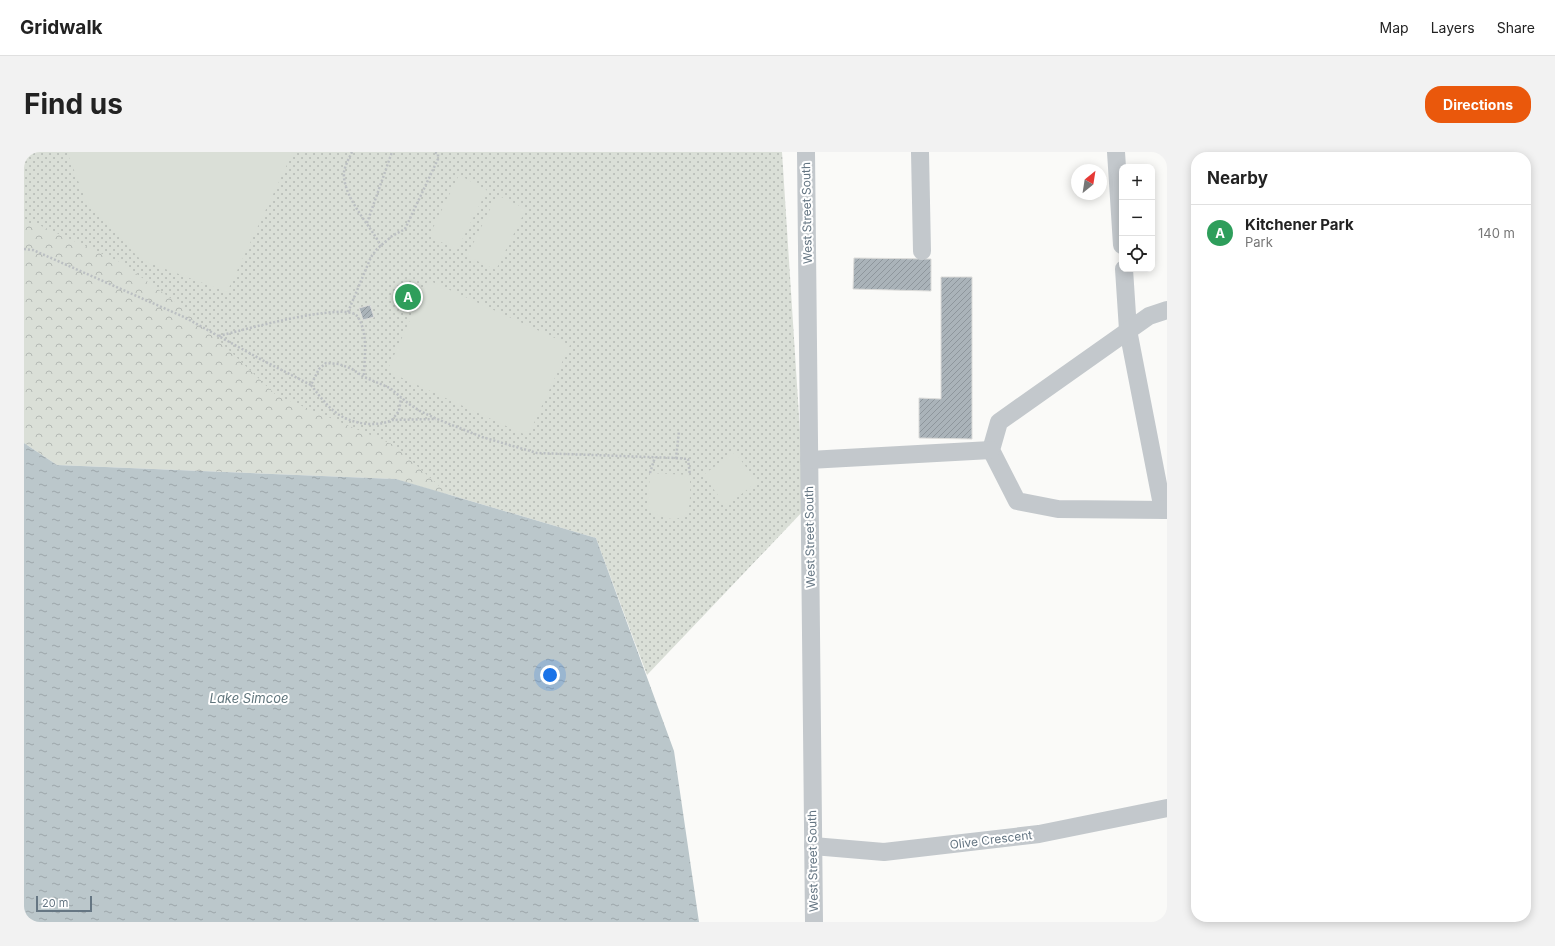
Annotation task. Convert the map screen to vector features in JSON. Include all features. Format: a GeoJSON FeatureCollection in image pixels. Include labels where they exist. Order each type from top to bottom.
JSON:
{"type":"FeatureCollection","features":[{"type":"Feature","properties":{"kind":"street","name":"West Street South"},"geometry":{"type":"LineString","coordinates":[[806,152],[814,922]]}},
{"type":"Feature","properties":{"kind":"street"},"geometry":{"type":"LineString","coordinates":[[920,152],[922,251]]}},
{"type":"Feature","properties":{"kind":"street"},"geometry":{"type":"LineString","coordinates":[[1116,152],[1121,236]]}},
{"type":"Feature","properties":{"kind":"street"},"geometry":{"type":"LineString","coordinates":[[1124,272],[1128,330],[1165,510],[1058,509],[1017,501],[991,450],[999,422],[1128,330],[1149,316],[1167,310]]}},
{"type":"Feature","properties":{"kind":"street"},"geometry":{"type":"LineString","coordinates":[[809,460],[991,450]]}},
{"type":"Feature","properties":{"kind":"street","name":"Olive Crescent"},"geometry":{"type":"LineString","coordinates":[[813,846],[884,852],[1039,834],[1167,808]]}},
{"type":"Feature","properties":{"kind":"path"},"geometry":{"type":"LineString","coordinates":[[352,152],[344,171],[348,194],[381,246]]}},
{"type":"Feature","properties":{"kind":"path"},"geometry":{"type":"LineString","coordinates":[[367,223],[392,152]]}},
{"type":"Feature","properties":{"kind":"path"},"geometry":{"type":"LineString","coordinates":[[348,312],[371,257],[392,236],[405,229],[438,159],[438,154],[434,152]]}},
{"type":"Feature","properties":{"kind":"path"},"geometry":{"type":"LineString","coordinates":[[24,249],[33,250],[184,317],[311,385],[325,404],[348,421],[372,424],[386,423],[392,420],[438,419]]}},
{"type":"Feature","properties":{"kind":"path"},"geometry":{"type":"LineString","coordinates":[[218,336],[296,317],[348,312],[356,316],[363,328],[365,340],[364,377]]}},
{"type":"Feature","properties":{"kind":"path"},"geometry":{"type":"LineString","coordinates":[[311,385],[319,369],[326,363],[339,364],[390,388],[401,398],[420,411],[482,437],[537,453],[688,459],[690,475]]}},
{"type":"Feature","properties":{"kind":"path"},"geometry":{"type":"LineString","coordinates":[[392,420],[399,411],[401,398]]}},
{"type":"Feature","properties":{"kind":"path"},"geometry":{"type":"LineString","coordinates":[[676,458],[679,431]]}},
{"type":"Feature","properties":{"kind":"path"},"geometry":{"type":"LineString","coordinates":[[650,473],[655,457]]}},
{"type":"Feature","properties":{"kind":"green space"},"geometry":{"type":"Polygon","coordinates":[[[24,152],[782,152],[805,509],[647,675],[596,538],[396,479],[24,443],[24,152]]]}},
{"type":"Feature","properties":{"kind":"green space"},"geometry":{"type":"Polygon","coordinates":[[[67,152],[293,152],[227,292],[141,260],[87,204],[67,152]]]}},
{"type":"Feature","properties":{"kind":"green space"},"geometry":{"type":"Polygon","coordinates":[[[459,175],[487,190],[457,250],[429,236],[459,175]]]}},
{"type":"Feature","properties":{"kind":"green space"},"geometry":{"type":"Polygon","coordinates":[[[497,195],[526,209],[496,270],[467,256],[497,195]]]}},
{"type":"Feature","properties":{"kind":"green space"},"geometry":{"type":"Polygon","coordinates":[[[24,225],[39,225],[120,262],[187,310],[276,395],[394,445],[449,495],[396,479],[57,465],[24,443],[24,225]]]}},
{"type":"Feature","properties":{"kind":"green space"},"geometry":{"type":"Polygon","coordinates":[[[428,280],[570,345],[528,436],[387,371],[428,280]]]}},
{"type":"Feature","properties":{"kind":"green space"},"geometry":{"type":"Polygon","coordinates":[[[735,452],[757,482],[726,506],[703,475],[735,452]]]}},
{"type":"Feature","properties":{"kind":"green space"},"geometry":{"type":"Polygon","coordinates":[[[650,473],[690,475],[690,503],[688,510],[680,518],[669,519],[649,510],[650,473]]]}},
{"type":"Feature","properties":{"kind":"water","name":"Lake Simcoe"},"geometry":{"type":"Polygon","coordinates":[[[24,443],[57,465],[396,479],[596,538],[674,751],[699,922],[24,922],[24,443]]]}},
{"type":"Feature","properties":{"kind":"building"},"geometry":{"type":"Polygon","coordinates":[[[854,258],[931,259],[931,291],[853,289],[854,258]]]}},
{"type":"Feature","properties":{"kind":"building"},"geometry":{"type":"Polygon","coordinates":[[[941,277],[972,277],[972,439],[919,438],[919,398],[941,399],[941,277]]]}},
{"type":"Feature","properties":{"kind":"building"},"geometry":{"type":"Polygon","coordinates":[[[370,305],[374,317],[363,320],[359,308],[370,305]]]}},
{"type":"Feature","properties":{"kind":"place","name":"Kitchener Park"},"geometry":{"type":"Point","coordinates":[408,297]}}]}
